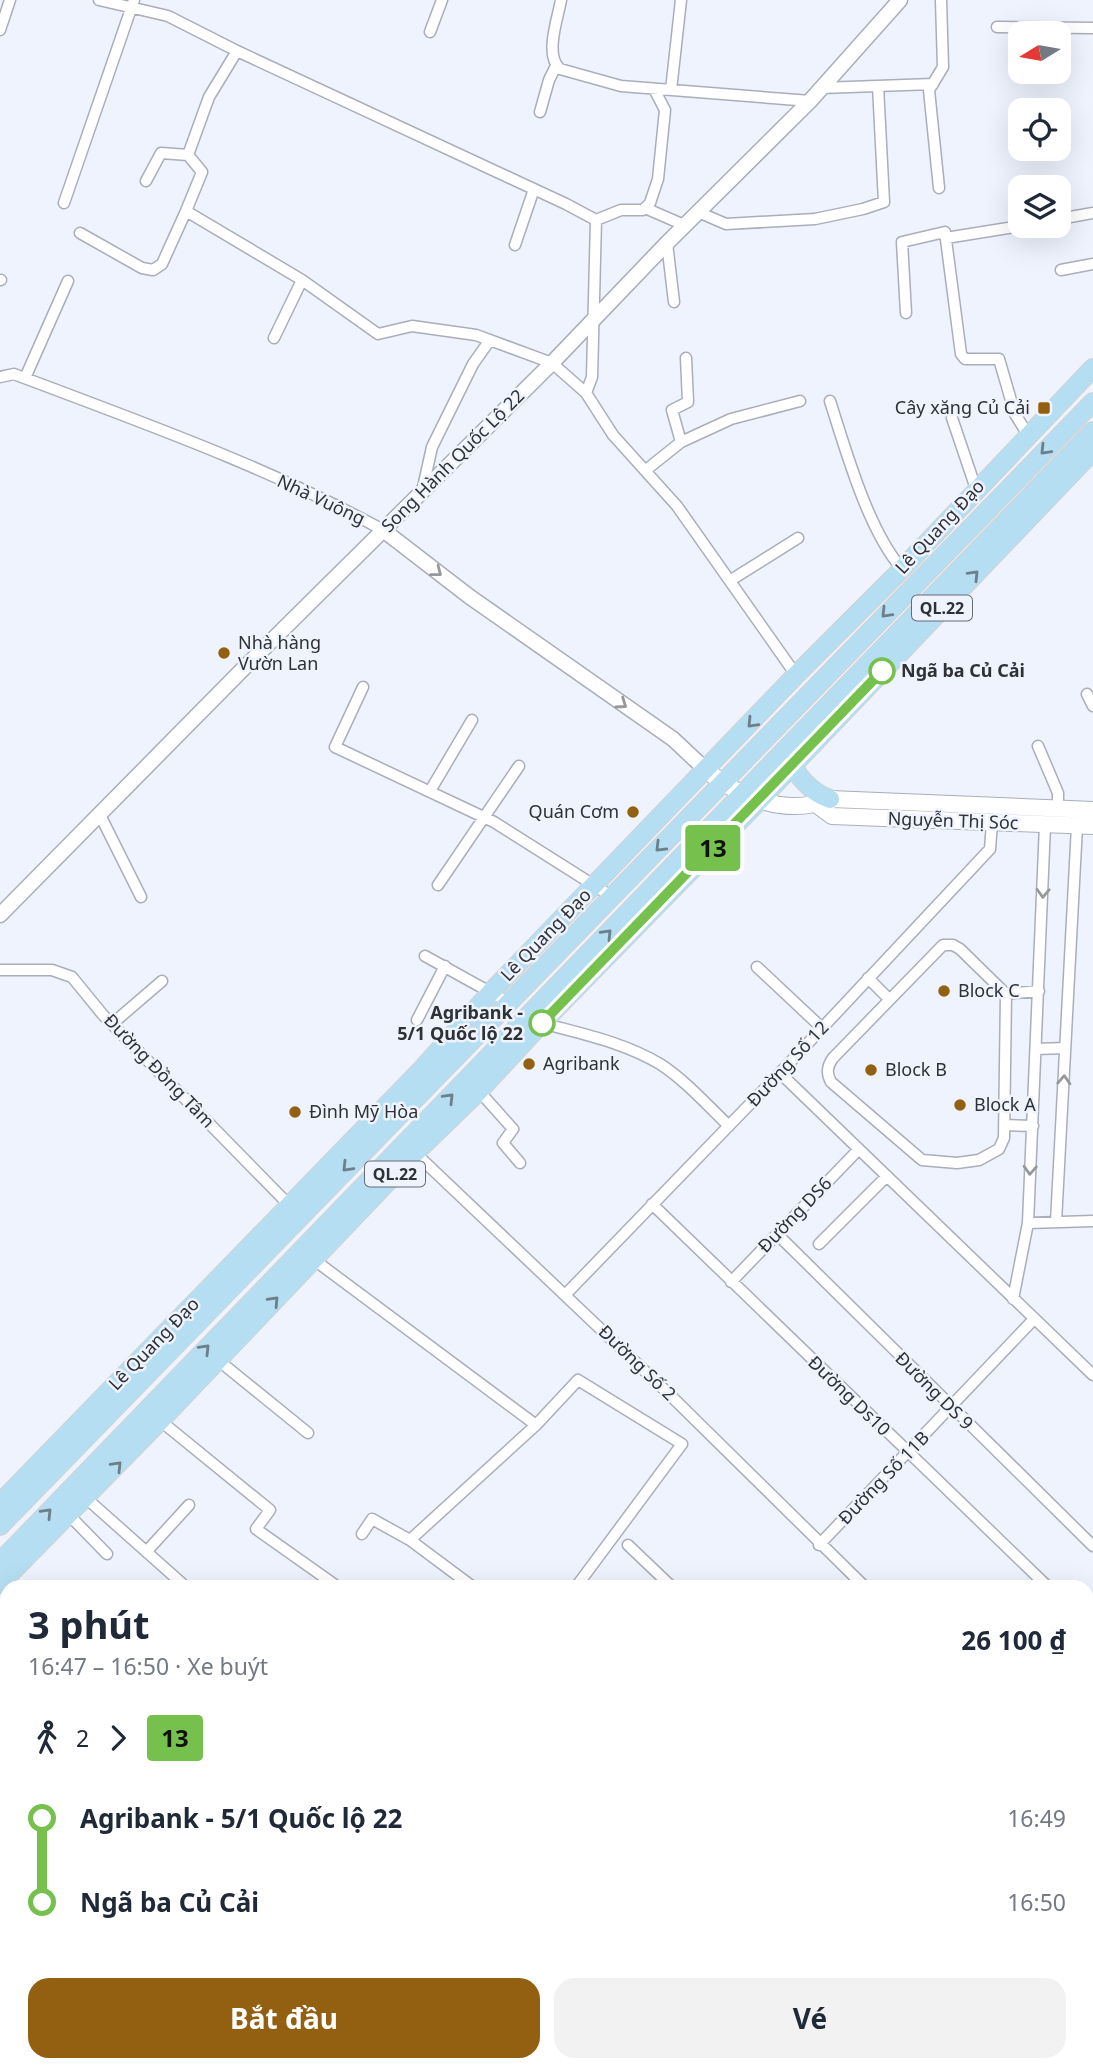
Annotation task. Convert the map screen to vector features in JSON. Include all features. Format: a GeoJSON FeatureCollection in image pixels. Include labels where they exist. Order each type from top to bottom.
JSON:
{"type":"FeatureCollection","features":[{"type":"Feature","properties":{"kind":"highway","name":"Lê Quang Đạo"},"geometry":{"type":"LineString","coordinates":[[0,1526],[294,1210],[491,992],[1093,368]]}},
{"type":"Feature","properties":{"kind":"highway","name":"Lê Quang Đạo"},"geometry":{"type":"LineString","coordinates":[[0,1503],[294,1210],[508,1002],[1093,402]]}},
{"type":"Feature","properties":{"kind":"highway","name":"QL.22"},"geometry":{"type":"LineString","coordinates":[[8,1580],[86,1498],[154,1414],[218,1360],[313,1259],[410,1148],[479,1091],[750,798],[788,746],[1093,431]]}},
{"type":"Feature","properties":{"kind":"highway","name":"QL.22"},"geometry":{"type":"LineString","coordinates":[[0,1562],[154,1414],[750,798],[792,766],[1093,451]]}},
{"type":"Feature","properties":{"kind":"highway"},"geometry":{"type":"LineString","coordinates":[[788,746],[792,766],[824,802]]}},
{"type":"Feature","properties":{"kind":"main road","name":"Nguyễn Thị Sóc"},"geometry":{"type":"LineString","coordinates":[[706,770],[722,783],[750,798],[795,805],[824,802],[1093,810]]}},
{"type":"Feature","properties":{"kind":"main road","name":"Nguyễn Thị Sóc"},"geometry":{"type":"LineString","coordinates":[[824,802],[832,816],[1085,826]]}},
{"type":"Feature","properties":{"kind":"street"},"geometry":{"type":"LineString","coordinates":[[0,30],[10,0]]}},
{"type":"Feature","properties":{"kind":"street"},"geometry":{"type":"LineString","coordinates":[[99,0],[133,4],[168,16],[596,220],[621,210],[643,210],[650,203],[658,179],[665,110],[654,89]]}},
{"type":"Feature","properties":{"kind":"street"},"geometry":{"type":"LineString","coordinates":[[430,32],[442,0]]}},
{"type":"Feature","properties":{"kind":"street"},"geometry":{"type":"LineString","coordinates":[[561,0],[552,56],[560,69],[621,86],[810,100]]}},
{"type":"Feature","properties":{"kind":"street"},"geometry":{"type":"LineString","coordinates":[[671,90],[681,0]]}},
{"type":"Feature","properties":{"kind":"street","name":"Song Hành Quốc Lộ 22"},"geometry":{"type":"LineString","coordinates":[[0,915],[552,363],[684,225],[810,100],[900,0]]}},
{"type":"Feature","properties":{"kind":"street"},"geometry":{"type":"LineString","coordinates":[[939,188],[929,90],[943,67],[941,0]]}},
{"type":"Feature","properties":{"kind":"street"},"geometry":{"type":"LineString","coordinates":[[64,203],[133,4]]}},
{"type":"Feature","properties":{"kind":"street"},"geometry":{"type":"LineString","coordinates":[[997,27],[1093,28]]}},
{"type":"Feature","properties":{"kind":"street"},"geometry":{"type":"LineString","coordinates":[[188,155],[209,97],[237,51]]}},
{"type":"Feature","properties":{"kind":"street"},"geometry":{"type":"LineString","coordinates":[[540,112],[556,66]]}},
{"type":"Feature","properties":{"kind":"street"},"geometry":{"type":"LineString","coordinates":[[821,88],[933,84]]}},
{"type":"Feature","properties":{"kind":"street"},"geometry":{"type":"LineString","coordinates":[[698,212],[726,224],[815,219],[884,202],[878,86]]}},
{"type":"Feature","properties":{"kind":"street"},"geometry":{"type":"LineString","coordinates":[[80,233],[142,268],[153,270],[162,264],[202,172],[188,155],[161,153],[146,181]]}},
{"type":"Feature","properties":{"kind":"street"},"geometry":{"type":"LineString","coordinates":[[516,245],[534,189]]}},
{"type":"Feature","properties":{"kind":"street"},"geometry":{"type":"LineString","coordinates":[[645,208],[684,225]]}},
{"type":"Feature","properties":{"kind":"street"},"geometry":{"type":"LineString","coordinates":[[186,211],[302,280],[378,334],[412,326],[476,335],[552,363],[586,393],[613,435],[677,506],[796,675]]}},
{"type":"Feature","properties":{"kind":"street"},"geometry":{"type":"LineString","coordinates":[[1071,217],[1093,213]]}},
{"type":"Feature","properties":{"kind":"street"},"geometry":{"type":"LineString","coordinates":[[586,393],[592,377],[596,220]]}},
{"type":"Feature","properties":{"kind":"street"},"geometry":{"type":"LineString","coordinates":[[906,313],[902,242],[1008,227]]}},
{"type":"Feature","properties":{"kind":"street"},"geometry":{"type":"LineString","coordinates":[[945,235],[961,354],[965,359],[999,359],[1015,414],[1028,435]]}},
{"type":"Feature","properties":{"kind":"street"},"geometry":{"type":"LineString","coordinates":[[667,243],[674,302]]}},
{"type":"Feature","properties":{"kind":"street"},"geometry":{"type":"LineString","coordinates":[[1061,270],[1093,264]]}},
{"type":"Feature","properties":{"kind":"street"},"geometry":{"type":"LineString","coordinates":[[274,338],[302,280]]}},
{"type":"Feature","properties":{"kind":"street"},"geometry":{"type":"LineString","coordinates":[[25,378],[68,281]]}},
{"type":"Feature","properties":{"kind":"street"},"geometry":{"type":"LineString","coordinates":[[422,492],[432,447],[473,364],[490,340]]}},
{"type":"Feature","properties":{"kind":"street"},"geometry":{"type":"LineString","coordinates":[[681,442],[672,410],[688,402],[686,358]]}},
{"type":"Feature","properties":{"kind":"street","name":"Nhà Vuông"},"geometry":{"type":"LineString","coordinates":[[0,377],[14,374],[145,422],[332,502],[383,530],[470,597],[673,739],[706,770]]}},
{"type":"Feature","properties":{"kind":"street"},"geometry":{"type":"LineString","coordinates":[[646,470],[681,442],[731,419],[800,401]]}},
{"type":"Feature","properties":{"kind":"street"},"geometry":{"type":"LineString","coordinates":[[830,401],[862,493],[892,557],[902,569]]}},
{"type":"Feature","properties":{"kind":"street"},"geometry":{"type":"LineString","coordinates":[[952,418],[976,489]]}},
{"type":"Feature","properties":{"kind":"street"},"geometry":{"type":"LineString","coordinates":[[731,580],[798,538]]}},
{"type":"Feature","properties":{"kind":"street"},"geometry":{"type":"LineString","coordinates":[[363,687],[335,747],[485,818],[611,896]]}},
{"type":"Feature","properties":{"kind":"street"},"geometry":{"type":"LineString","coordinates":[[1087,694],[1093,706]]}},
{"type":"Feature","properties":{"kind":"street"},"geometry":{"type":"LineString","coordinates":[[430,791],[472,720]]}},
{"type":"Feature","properties":{"kind":"street"},"geometry":{"type":"LineString","coordinates":[[1038,746],[1058,793],[1058,809]]}},
{"type":"Feature","properties":{"kind":"street"},"geometry":{"type":"LineString","coordinates":[[438,886],[519,766]]}},
{"type":"Feature","properties":{"kind":"street"},"geometry":{"type":"LineString","coordinates":[[100,815],[141,897]]}},
{"type":"Feature","properties":{"kind":"street","name":"Đường Số 12"},"geometry":{"type":"LineString","coordinates":[[565,1295],[780,1073],[990,849],[992,823]]}},
{"type":"Feature","properties":{"kind":"street"},"geometry":{"type":"LineString","coordinates":[[1013,1299],[1028,1223],[1045,825]]}},
{"type":"Feature","properties":{"kind":"street"},"geometry":{"type":"LineString","coordinates":[[1056,1222],[1065,1048],[1085,826]]}},
{"type":"Feature","properties":{"kind":"street"},"geometry":{"type":"LineString","coordinates":[[947,945],[960,949],[1006,994],[1005,1125],[1004,1138],[999,1149],[987,1157],[957,1163],[922,1160],[831,1082],[827,1073],[829,1063],[889,999],[940,947],[947,945]]}},
{"type":"Feature","properties":{"kind":"street"},"geometry":{"type":"LineString","coordinates":[[425,956],[508,1002]]}},
{"type":"Feature","properties":{"kind":"street"},"geometry":{"type":"LineString","coordinates":[[417,1020],[444,966]]}},
{"type":"Feature","properties":{"kind":"street"},"geometry":{"type":"LineString","coordinates":[[757,967],[822,1028]]}},
{"type":"Feature","properties":{"kind":"street","name":"Đường Đồng Tâm"},"geometry":{"type":"LineString","coordinates":[[0,970],[52,970],[72,976],[113,1024],[294,1210]]}},
{"type":"Feature","properties":{"kind":"street"},"geometry":{"type":"LineString","coordinates":[[869,978],[889,999]]}},
{"type":"Feature","properties":{"kind":"street"},"geometry":{"type":"LineString","coordinates":[[113,1024],[162,981]]}},
{"type":"Feature","properties":{"kind":"street"},"geometry":{"type":"LineString","coordinates":[[1006,994],[1039,991]]}},
{"type":"Feature","properties":{"kind":"street"},"geometry":{"type":"LineString","coordinates":[[542,1023],[610,1041],[654,1061],[678,1078],[729,1126]]}},
{"type":"Feature","properties":{"kind":"street"},"geometry":{"type":"LineString","coordinates":[[1036,1049],[1065,1048]]}},
{"type":"Feature","properties":{"kind":"street"},"geometry":{"type":"LineString","coordinates":[[780,1073],[1093,1375]]}},
{"type":"Feature","properties":{"kind":"street"},"geometry":{"type":"LineString","coordinates":[[479,1091],[513,1129],[503,1143],[520,1163]]}},
{"type":"Feature","properties":{"kind":"street"},"geometry":{"type":"LineString","coordinates":[[1005,1125],[1033,1126]]}},
{"type":"Feature","properties":{"kind":"street","name":"Đường Số 2"},"geometry":{"type":"LineString","coordinates":[[410,1148],[680,1404],[858,1580]]}},
{"type":"Feature","properties":{"kind":"street","name":"Đường DS6"},"geometry":{"type":"LineString","coordinates":[[731,1282],[859,1149]]}},
{"type":"Feature","properties":{"kind":"street"},"geometry":{"type":"LineString","coordinates":[[819,1244],[887,1176]]}},
{"type":"Feature","properties":{"kind":"street","name":"Đường Ds10"},"geometry":{"type":"LineString","coordinates":[[652,1204],[1041,1580]]}},
{"type":"Feature","properties":{"kind":"street"},"geometry":{"type":"LineString","coordinates":[[1028,1223],[1093,1221]]}},
{"type":"Feature","properties":{"kind":"street","name":"Đường DS 9"},"geometry":{"type":"LineString","coordinates":[[777,1234],[1093,1546]]}},
{"type":"Feature","properties":{"kind":"street"},"geometry":{"type":"LineString","coordinates":[[313,1259],[536,1425]]}},
{"type":"Feature","properties":{"kind":"street","name":"Đường Số 11B"},"geometry":{"type":"LineString","coordinates":[[820,1545],[1034,1318]]}},
{"type":"Feature","properties":{"kind":"street"},"geometry":{"type":"LineString","coordinates":[[218,1360],[308,1433]]}},
{"type":"Feature","properties":{"kind":"street"},"geometry":{"type":"LineString","coordinates":[[410,1540],[536,1425],[578,1380],[682,1444],[581,1580]]}},
{"type":"Feature","properties":{"kind":"street"},"geometry":{"type":"LineString","coordinates":[[154,1414],[270,1510],[256,1530],[324,1580]]}},
{"type":"Feature","properties":{"kind":"street"},"geometry":{"type":"LineString","coordinates":[[86,1498],[178,1580]]}},
{"type":"Feature","properties":{"kind":"street"},"geometry":{"type":"LineString","coordinates":[[147,1551],[189,1505]]}},
{"type":"Feature","properties":{"kind":"street"},"geometry":{"type":"LineString","coordinates":[[69,1515],[107,1554]]}},
{"type":"Feature","properties":{"kind":"street"},"geometry":{"type":"LineString","coordinates":[[362,1534],[372,1519],[410,1540],[464,1580]]}},
{"type":"Feature","properties":{"kind":"street"},"geometry":{"type":"LineString","coordinates":[[628,1545],[665,1580]]}},
{"type":"Feature","properties":{"kind":"bus line","name":"13"},"geometry":{"type":"LineString","coordinates":[[542,1023],[882,671]]}},
{"type":"Feature","properties":{"kind":"place","name":"Cây xăng Củ Cải"},"geometry":{"type":"Point","coordinates":[1044,408]}},
{"type":"Feature","properties":{"kind":"place","name":"Nhà hàng Vườn Lan"},"geometry":{"type":"Point","coordinates":[224,653]}},
{"type":"Feature","properties":{"kind":"place","name":"Ngã ba Củ Cải"},"geometry":{"type":"Point","coordinates":[882,671]}},
{"type":"Feature","properties":{"kind":"place","name":"Quán Cơm"},"geometry":{"type":"Point","coordinates":[633,812]}},
{"type":"Feature","properties":{"kind":"place","name":"Block C"},"geometry":{"type":"Point","coordinates":[944,991]}},
{"type":"Feature","properties":{"kind":"place","name":"Agribank - 5/1 Quốc lộ 22"},"geometry":{"type":"Point","coordinates":[542,1023]}},
{"type":"Feature","properties":{"kind":"place","name":"Agribank"},"geometry":{"type":"Point","coordinates":[529,1064]}},
{"type":"Feature","properties":{"kind":"place","name":"Block B"},"geometry":{"type":"Point","coordinates":[871,1070]}},
{"type":"Feature","properties":{"kind":"place","name":"Block A"},"geometry":{"type":"Point","coordinates":[960,1105]}},
{"type":"Feature","properties":{"kind":"place","name":"Đình Mỹ Hòa"},"geometry":{"type":"Point","coordinates":[295,1112]}}]}
